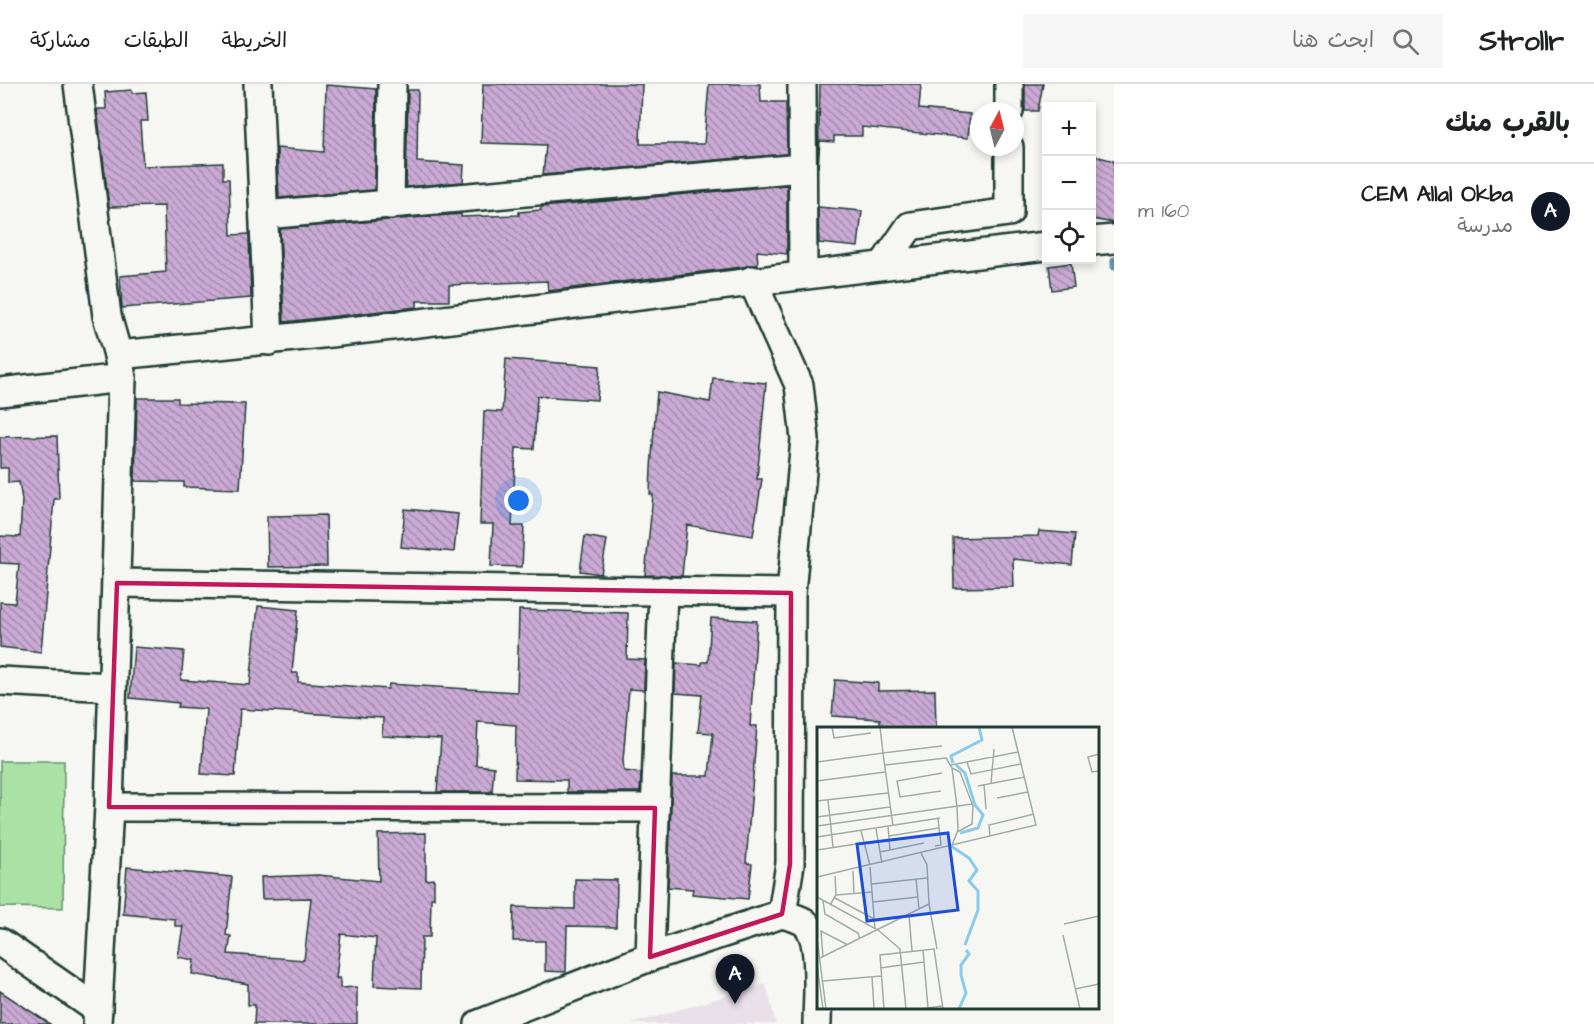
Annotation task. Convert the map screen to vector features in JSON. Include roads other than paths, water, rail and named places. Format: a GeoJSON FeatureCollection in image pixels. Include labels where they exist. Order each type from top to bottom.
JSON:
{"type":"FeatureCollection","features":[{"type":"Feature","properties":{"kind":"street"},"geometry":{"type":"LineString","coordinates":[[78,84],[107,316],[120,367],[117,583],[110,807],[98,1017]]}},
{"type":"Feature","properties":{"kind":"street"},"geometry":{"type":"LineString","coordinates":[[258,84],[269,341]]}},
{"type":"Feature","properties":{"kind":"street"},"geometry":{"type":"LineString","coordinates":[[390,205],[392,84]]}},
{"type":"Feature","properties":{"kind":"street"},"geometry":{"type":"LineString","coordinates":[[802,84],[803,274]]}},
{"type":"Feature","properties":{"kind":"street"},"geometry":{"type":"LineString","coordinates":[[1009,84],[1009,102]]}},
{"type":"Feature","properties":{"kind":"street"},"geometry":{"type":"LineString","coordinates":[[883,265],[910,226],[1009,212],[1009,156]]}},
{"type":"Feature","properties":{"kind":"street"},"geometry":{"type":"LineString","coordinates":[[264,215],[802,168]]}},
{"type":"Feature","properties":{"kind":"street"},"geometry":{"type":"LineString","coordinates":[[1096,241],[1114,239]]}},
{"type":"Feature","properties":{"kind":"street"},"geometry":{"type":"LineString","coordinates":[[0,392],[120,367],[269,341],[752,280],[1042,247]]}},
{"type":"Feature","properties":{"kind":"street"},"geometry":{"type":"LineString","coordinates":[[752,280],[799,385],[805,439],[791,593],[790,864],[782,914]]}},
{"type":"Feature","properties":{"kind":"street"},"geometry":{"type":"LineString","coordinates":[[117,583],[791,593]]}},
{"type":"Feature","properties":{"kind":"street"},"geometry":{"type":"LineString","coordinates":[[650,957],[663,590]]}},
{"type":"Feature","properties":{"kind":"street"},"geometry":{"type":"LineString","coordinates":[[0,681],[112,687]]}},
{"type":"Feature","properties":{"kind":"street"},"geometry":{"type":"LineString","coordinates":[[110,807],[655,808]]}},
{"type":"Feature","properties":{"kind":"street"},"geometry":{"type":"LineString","coordinates":[[479,1024],[522,1016],[650,957],[782,914],[804,922],[812,931],[816,947],[817,1024]]}},
{"type":"Feature","properties":{"kind":"street"},"geometry":{"type":"LineString","coordinates":[[0,942],[98,1017]]}},
{"type":"Feature","properties":{"kind":"waterway"},"geometry":{"type":"LineString","coordinates":[[1114,260],[1114,266]]}},
{"type":"Feature","properties":{"kind":"place","name":"CEM Allal Okba"},"geometry":{"type":"Point","coordinates":[735,1004]}}]}
